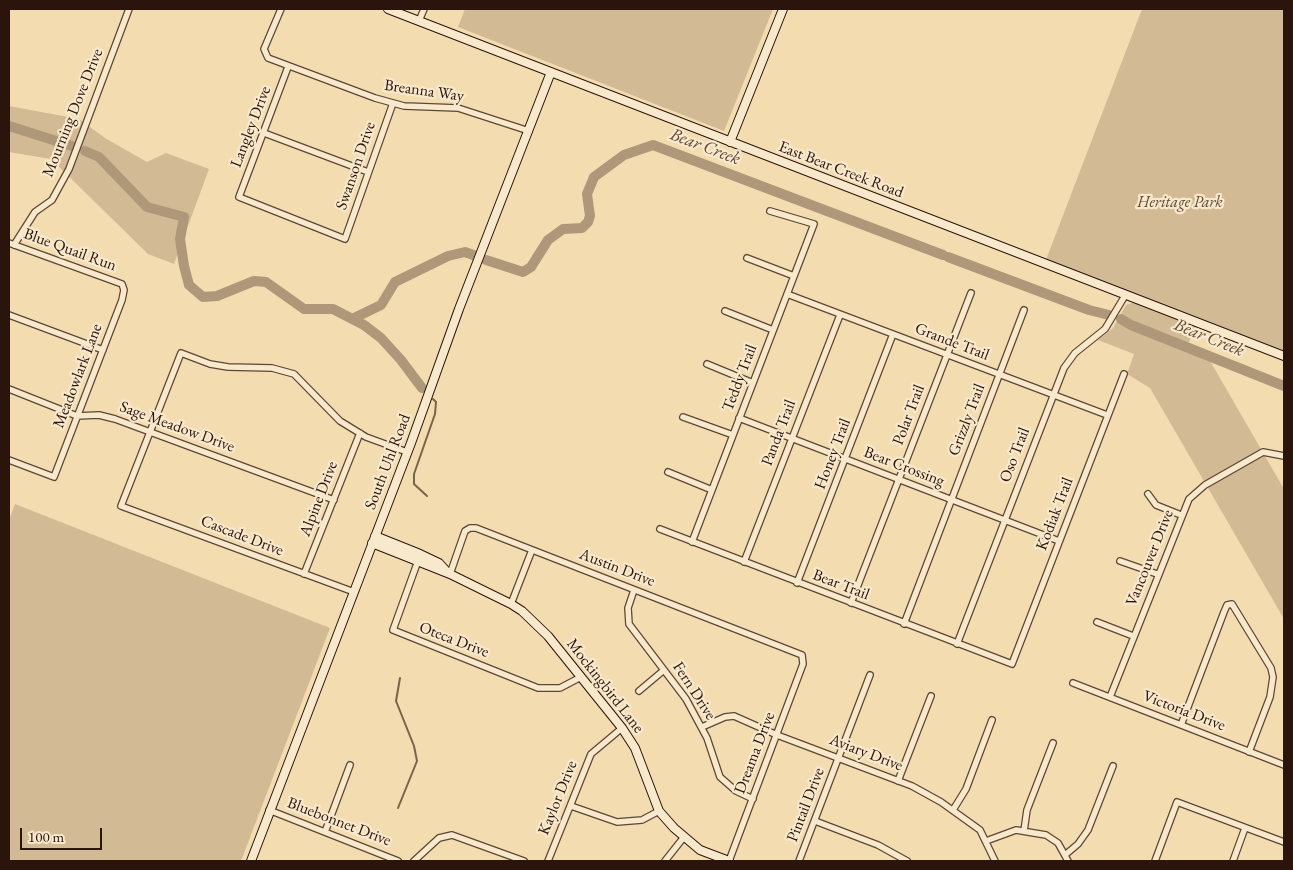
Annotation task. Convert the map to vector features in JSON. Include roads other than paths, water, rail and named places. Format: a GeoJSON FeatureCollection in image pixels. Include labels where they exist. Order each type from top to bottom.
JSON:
{"type":"FeatureCollection","features":[{"type":"Feature","properties":{"kind":"main road","name":"East Bear Creek Road"},"geometry":{"type":"LineString","coordinates":[[388,9],[1284,356]]}},
{"type":"Feature","properties":{"kind":"main road"},"geometry":{"type":"LineString","coordinates":[[730,142],[783,9]]}},
{"type":"Feature","properties":{"kind":"main road","name":"South Uhl Road"},"geometry":{"type":"LineString","coordinates":[[251,861],[374,540],[459,309],[551,72]]}},
{"type":"Feature","properties":{"kind":"main road","name":"Mockingbird Lane"},"geometry":{"type":"LineString","coordinates":[[374,540],[419,558],[511,604],[548,636],[622,728],[635,748],[659,811],[684,838],[700,850],[729,861]]}},
{"type":"Feature","properties":{"kind":"street","name":"Mourning Dove Drive"},"geometry":{"type":"LineString","coordinates":[[11,244],[35,212],[52,200],[69,169],[129,9]]}},
{"type":"Feature","properties":{"kind":"street","name":"Breanna Way"},"geometry":{"type":"LineString","coordinates":[[281,9],[264,49],[268,58],[288,67],[393,103],[404,106],[458,108],[529,131]]}},
{"type":"Feature","properties":{"kind":"street"},"geometry":{"type":"LineString","coordinates":[[419,21],[424,9]]}},
{"type":"Feature","properties":{"kind":"street","name":"Langley Drive"},"geometry":{"type":"LineString","coordinates":[[288,67],[239,198],[345,239]]}},
{"type":"Feature","properties":{"kind":"street","name":"Swanson Drive"},"geometry":{"type":"LineString","coordinates":[[345,239],[393,103]]}},
{"type":"Feature","properties":{"kind":"street"},"geometry":{"type":"LineString","coordinates":[[264,133],[368,172]]}},
{"type":"Feature","properties":{"kind":"street","name":"Teddy Trail"},"geometry":{"type":"LineString","coordinates":[[692,542],[814,224],[770,211]]}},
{"type":"Feature","properties":{"kind":"street","name":"Blue Quail Run"},"geometry":{"type":"LineString","coordinates":[[11,244],[122,284]]}},
{"type":"Feature","properties":{"kind":"street"},"geometry":{"type":"LineString","coordinates":[[747,258],[794,276]]}},
{"type":"Feature","properties":{"kind":"street","name":"Meadowlark Lane"},"geometry":{"type":"LineString","coordinates":[[9,460],[54,477],[122,300],[124,290],[122,284]]}},
{"type":"Feature","properties":{"kind":"street","name":"Polar Trail"},"geometry":{"type":"LineString","coordinates":[[851,603],[971,293]]}},
{"type":"Feature","properties":{"kind":"street","name":"Grande Trail"},"geometry":{"type":"LineString","coordinates":[[787,294],[1107,415]]}},
{"type":"Feature","properties":{"kind":"street","name":"Oso Trail"},"geometry":{"type":"LineString","coordinates":[[957,644],[1064,368],[1075,353],[1105,329],[1126,294]]}},
{"type":"Feature","properties":{"kind":"street","name":"Grizzly Trail"},"geometry":{"type":"LineString","coordinates":[[904,624],[1024,310]]}},
{"type":"Feature","properties":{"kind":"street"},"geometry":{"type":"LineString","coordinates":[[725,311],[773,330]]}},
{"type":"Feature","properties":{"kind":"street"},"geometry":{"type":"LineString","coordinates":[[9,315],[103,350]]}},
{"type":"Feature","properties":{"kind":"street","name":"Panda Trail"},"geometry":{"type":"LineString","coordinates":[[744,562],[840,315]]}},
{"type":"Feature","properties":{"kind":"street","name":"Honey Trail"},"geometry":{"type":"LineString","coordinates":[[797,583],[893,334]]}},
{"type":"Feature","properties":{"kind":"street"},"geometry":{"type":"LineString","coordinates":[[150,431],[181,353],[210,364],[228,367],[272,368],[294,374],[340,421],[360,433],[407,452]]}},
{"type":"Feature","properties":{"kind":"street"},"geometry":{"type":"LineString","coordinates":[[707,364],[753,383]]}},
{"type":"Feature","properties":{"kind":"street","name":"Kodiak Trail"},"geometry":{"type":"LineString","coordinates":[[1012,664],[1124,374]]}},
{"type":"Feature","properties":{"kind":"street","name":"Sage Meadow Drive"},"geometry":{"type":"LineString","coordinates":[[9,389],[78,416],[107,417],[150,431],[334,500]]}},
{"type":"Feature","properties":{"kind":"street"},"geometry":{"type":"LineString","coordinates":[[683,417],[733,435]]}},
{"type":"Feature","properties":{"kind":"street","name":"Bear Crossing"},"geometry":{"type":"LineString","coordinates":[[739,418],[1059,541]]}},
{"type":"Feature","properties":{"kind":"street","name":"Cascade Drive"},"geometry":{"type":"LineString","coordinates":[[150,431],[121,506],[354,592]]}},
{"type":"Feature","properties":{"kind":"street","name":"Alpine Drive"},"geometry":{"type":"LineString","coordinates":[[304,574],[360,433]]}},
{"type":"Feature","properties":{"kind":"street","name":"Vancouver Drive"},"geometry":{"type":"LineString","coordinates":[[1110,697],[1157,574],[1189,500],[1196,492],[1263,452],[1284,456]]}},
{"type":"Feature","properties":{"kind":"street"},"geometry":{"type":"LineString","coordinates":[[668,472],[712,490]]}},
{"type":"Feature","properties":{"kind":"street"},"geometry":{"type":"LineString","coordinates":[[1148,494],[1156,505],[1181,515]]}},
{"type":"Feature","properties":{"kind":"street","name":"Austin Drive"},"geometry":{"type":"LineString","coordinates":[[450,574],[466,531],[470,528],[476,528],[802,655]]}},
{"type":"Feature","properties":{"kind":"street","name":"Bear Trail"},"geometry":{"type":"LineString","coordinates":[[660,529],[1012,664]]}},
{"type":"Feature","properties":{"kind":"street"},"geometry":{"type":"LineString","coordinates":[[511,604],[532,550]]}},
{"type":"Feature","properties":{"kind":"street","name":"Oteca Drive"},"geometry":{"type":"LineString","coordinates":[[419,558],[393,630],[538,688],[560,688],[581,677]]}},
{"type":"Feature","properties":{"kind":"street"},"geometry":{"type":"LineString","coordinates":[[1120,561],[1157,574]]}},
{"type":"Feature","properties":{"kind":"street","name":"Fern Drive"},"geometry":{"type":"LineString","coordinates":[[634,590],[628,608],[629,624],[640,642],[686,699],[702,727],[720,777],[736,791],[753,798]]}},
{"type":"Feature","properties":{"kind":"street"},"geometry":{"type":"LineString","coordinates":[[1181,725],[1224,612],[1232,604],[1271,668],[1272,677],[1270,698],[1248,752]]}},
{"type":"Feature","properties":{"kind":"street"},"geometry":{"type":"LineString","coordinates":[[1097,622],[1133,636]]}},
{"type":"Feature","properties":{"kind":"street","name":"Dreama Drive"},"geometry":{"type":"LineString","coordinates":[[729,861],[803,664],[802,655]]}},
{"type":"Feature","properties":{"kind":"street"},"geometry":{"type":"LineString","coordinates":[[639,691],[664,670]]}},
{"type":"Feature","properties":{"kind":"street","name":"Pintail Drive"},"geometry":{"type":"LineString","coordinates":[[799,861],[870,675]]}},
{"type":"Feature","properties":{"kind":"street","name":"Victoria Drive"},"geometry":{"type":"LineString","coordinates":[[1073,683],[1284,765]]}},
{"type":"Feature","properties":{"kind":"street"},"geometry":{"type":"LineString","coordinates":[[898,780],[931,696]]}},
{"type":"Feature","properties":{"kind":"street","name":"Aviary Drive"},"geometry":{"type":"LineString","coordinates":[[702,727],[725,717],[734,716],[777,735],[920,790],[953,810],[980,830],[995,861]]}},
{"type":"Feature","properties":{"kind":"street"},"geometry":{"type":"LineString","coordinates":[[953,810],[966,789],[992,720]]}},
{"type":"Feature","properties":{"kind":"street","name":"Kaylor Drive"},"geometry":{"type":"LineString","coordinates":[[548,861],[571,806],[578,781],[591,754],[622,728]]}},
{"type":"Feature","properties":{"kind":"street"},"geometry":{"type":"LineString","coordinates":[[1024,831],[1027,810],[1053,743]]}},
{"type":"Feature","properties":{"kind":"street"},"geometry":{"type":"LineString","coordinates":[[325,832],[350,765]]}},
{"type":"Feature","properties":{"kind":"street"},"geometry":{"type":"LineString","coordinates":[[1065,855],[1078,844],[1088,830],[1113,766]]}},
{"type":"Feature","properties":{"kind":"street"},"geometry":{"type":"LineString","coordinates":[[1155,861],[1177,802],[1284,842]]}},
{"type":"Feature","properties":{"kind":"street"},"geometry":{"type":"LineString","coordinates":[[571,806],[617,822],[642,820],[659,811]]}},
{"type":"Feature","properties":{"kind":"street","name":"Bluebonnet Drive"},"geometry":{"type":"LineString","coordinates":[[269,810],[398,861]]}},
{"type":"Feature","properties":{"kind":"street"},"geometry":{"type":"LineString","coordinates":[[815,820],[878,845],[907,861]]}},
{"type":"Feature","properties":{"kind":"street"},"geometry":{"type":"LineString","coordinates":[[1233,861],[1245,828]]}},
{"type":"Feature","properties":{"kind":"street"},"geometry":{"type":"LineString","coordinates":[[986,841],[1016,830],[1046,835],[1058,843],[1068,861]]}},
{"type":"Feature","properties":{"kind":"street"},"geometry":{"type":"LineString","coordinates":[[414,861],[439,838],[452,835],[524,861]]}},
{"type":"Feature","properties":{"kind":"street"},"geometry":{"type":"LineString","coordinates":[[665,861],[684,838]]}},
{"type":"Feature","properties":{"kind":"waterway","name":"Bear Creek"},"geometry":{"type":"LineString","coordinates":[[9,126],[72,146]]}},
{"type":"Feature","properties":{"kind":"waterway","name":"Bear Creek"},"geometry":{"type":"LineString","coordinates":[[486,260],[523,272],[531,267],[548,240],[563,229],[582,228],[588,222],[590,216],[587,194],[594,177],[624,155],[653,145],[943,255]]}},
{"type":"Feature","properties":{"kind":"waterway","name":"Bear Creek"},"geometry":{"type":"LineString","coordinates":[[85,151],[99,157],[147,207],[184,217],[180,239],[184,266],[189,285],[203,297],[217,296],[254,281],[266,282],[304,309],[333,309],[364,325],[381,338],[401,360],[422,388]]}},
{"type":"Feature","properties":{"kind":"waterway","name":"Bear Creek"},"geometry":{"type":"LineString","coordinates":[[352,319],[381,305],[395,282],[448,256],[465,252],[476,256]]}},
{"type":"Feature","properties":{"kind":"waterway","name":"Bear Creek"},"geometry":{"type":"LineString","coordinates":[[948,257],[1089,310],[1109,315]]}},
{"type":"Feature","properties":{"kind":"waterway","name":"Bear Creek"},"geometry":{"type":"LineString","coordinates":[[1121,319],[1131,325],[1284,386]]}},
{"type":"Feature","properties":{"kind":"waterway"},"geometry":{"type":"LineString","coordinates":[[427,496],[414,484],[414,474],[435,414],[436,402],[433,399]]}},
{"type":"Feature","properties":{"kind":"waterway"},"geometry":{"type":"LineString","coordinates":[[398,808],[417,761],[414,746],[396,701],[400,678]]}},
{"type":"Feature","properties":{"kind":"park label","name":"Heritage Park"},"geometry":{"type":"Point","coordinates":[1180,203]}}]}
